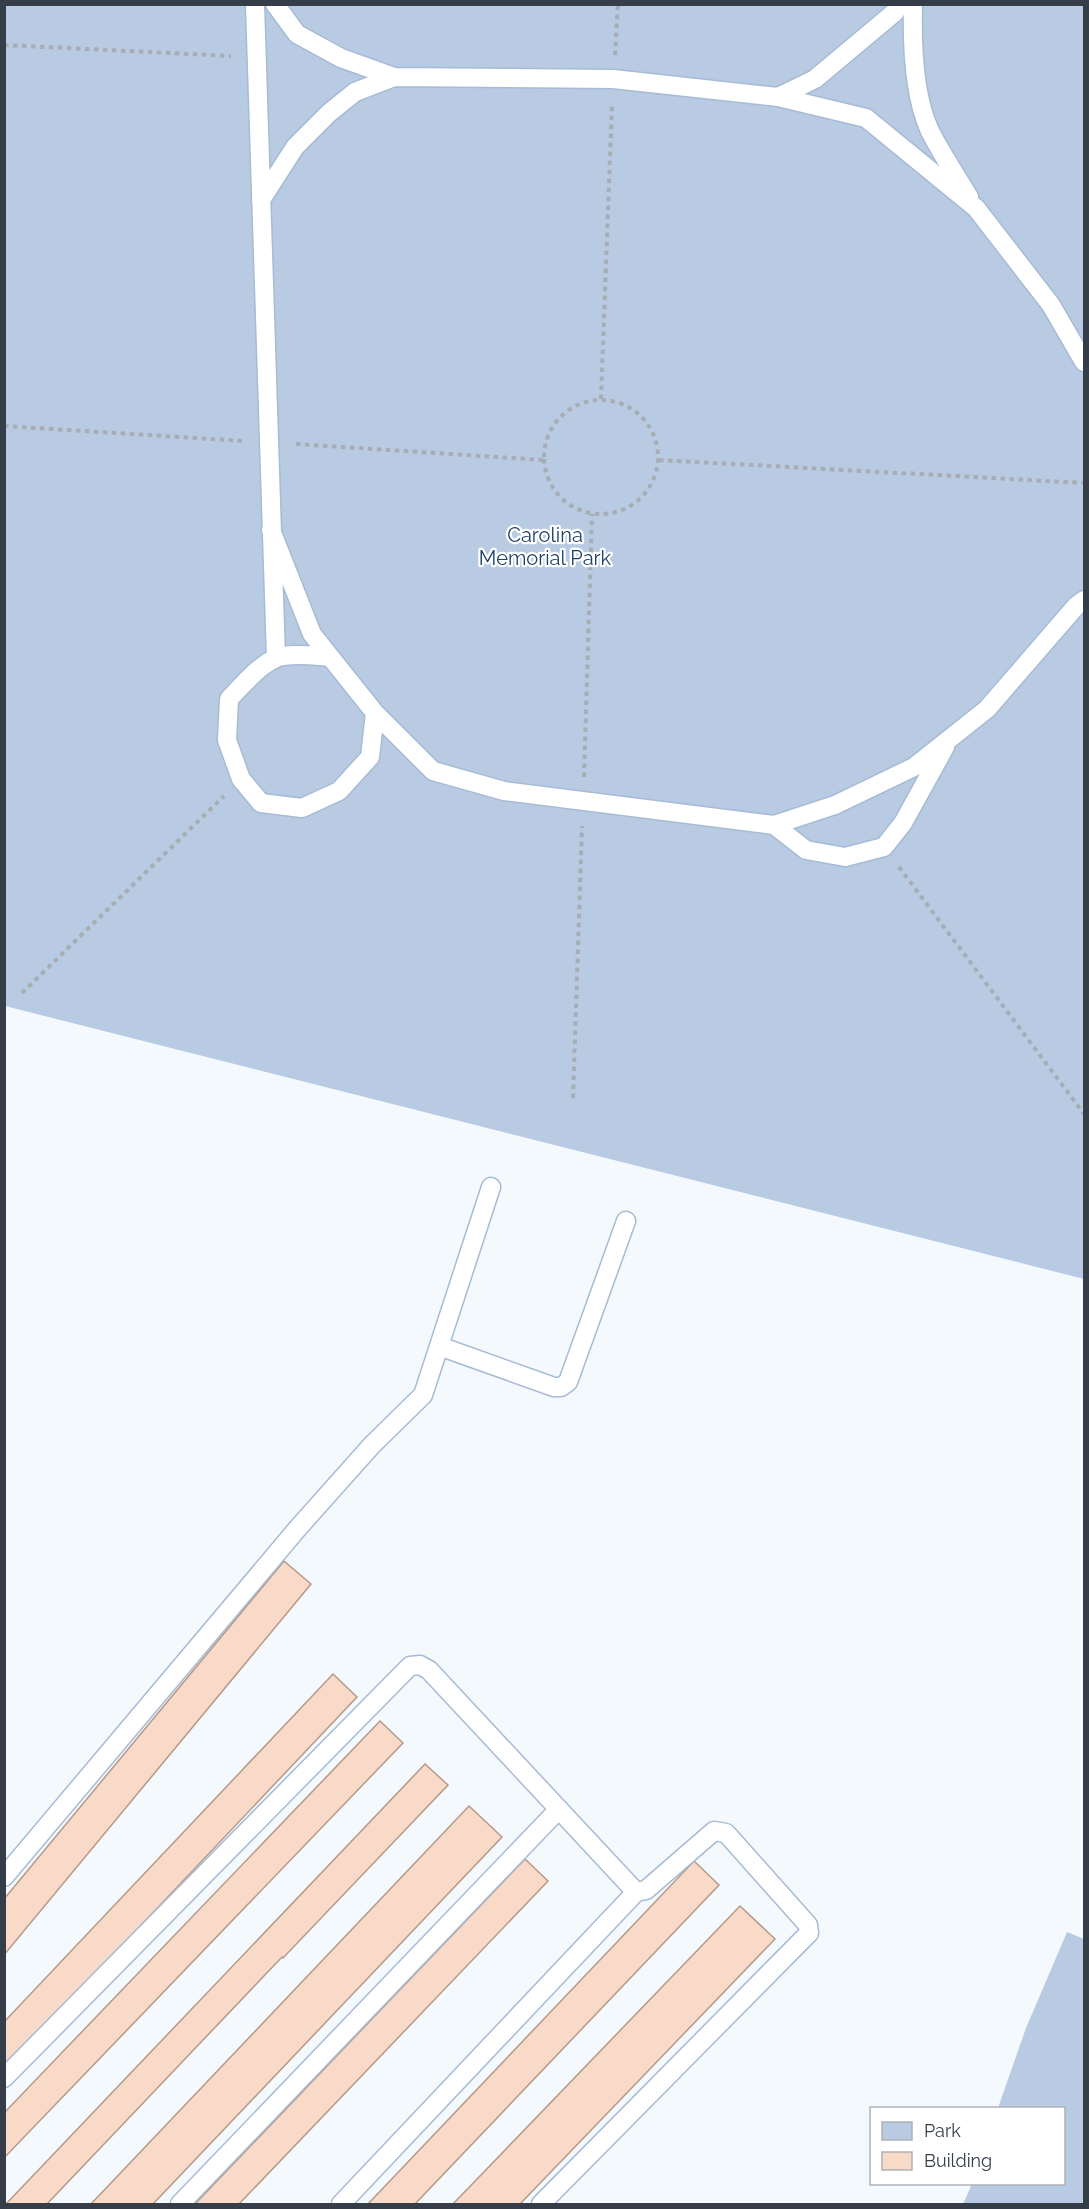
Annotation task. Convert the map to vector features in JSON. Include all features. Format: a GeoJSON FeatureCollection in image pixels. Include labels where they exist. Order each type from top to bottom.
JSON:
{"type":"FeatureCollection","features":[{"type":"Feature","properties":{"kind":"lane"},"geometry":{"type":"LineString","coordinates":[[255,4],[276,658]]}},
{"type":"Feature","properties":{"kind":"lane"},"geometry":{"type":"LineString","coordinates":[[275,4],[297,34],[341,58],[394,77],[613,79],[778,97],[866,118],[976,208]]}},
{"type":"Feature","properties":{"kind":"lane"},"geometry":{"type":"LineString","coordinates":[[778,97],[815,79],[895,12],[899,4]]}},
{"type":"Feature","properties":{"kind":"lane"},"geometry":{"type":"LineString","coordinates":[[913,4],[912,29],[917,82],[929,128],[976,208],[1051,305],[1084,362]]}},
{"type":"Feature","properties":{"kind":"lane"},"geometry":{"type":"LineString","coordinates":[[261,200],[295,147],[329,113],[355,92],[394,77]]}},
{"type":"Feature","properties":{"kind":"lane"},"geometry":{"type":"LineString","coordinates":[[272,530],[312,634],[375,713],[434,771],[504,791],[774,825],[835,806],[914,767],[987,709],[1077,605],[1084,600]]}},
{"type":"Feature","properties":{"kind":"lane"},"geometry":{"type":"LineString","coordinates":[[330,657],[276,658],[251,677],[229,699],[227,740],[241,779],[261,803],[302,808],[339,791],[370,757],[375,713]]}},
{"type":"Feature","properties":{"kind":"lane"},"geometry":{"type":"LineString","coordinates":[[774,825],[806,849],[845,857],[884,847],[903,823],[950,738]]}},
{"type":"Feature","properties":{"kind":"lane"},"geometry":{"type":"LineString","coordinates":[[4,1877],[298,1528],[372,1444],[423,1395],[491,1187]]}},
{"type":"Feature","properties":{"kind":"lane"},"geometry":{"type":"LineString","coordinates":[[439,1346],[554,1387],[561,1387],[568,1382],[626,1221]]}},
{"type":"Feature","properties":{"kind":"lane"},"geometry":{"type":"LineString","coordinates":[[4,2078],[410,1666],[420,1665],[429,1670],[636,1892]]}},
{"type":"Feature","properties":{"kind":"lane"},"geometry":{"type":"LineString","coordinates":[[180,2205],[559,1809]]}},
{"type":"Feature","properties":{"kind":"lane"},"geometry":{"type":"LineString","coordinates":[[341,2205],[636,1892],[646,1890],[714,1831],[720,1830],[726,1833],[808,1925],[809,1933],[541,2205]]}},
{"type":"Feature","properties":{"kind":"path"},"geometry":{"type":"LineString","coordinates":[[601,399],[618,4]]}},
{"type":"Feature","properties":{"kind":"path"},"geometry":{"type":"LineString","coordinates":[[4,45],[256,58]]}},
{"type":"Feature","properties":{"kind":"path"},"geometry":{"type":"LineString","coordinates":[[601,399],[620,403],[636,411],[649,425],[657,441],[659,460],[655,479],[644,495],[629,507],[611,514],[592,514],[573,508],[558,495],[548,479],[543,460],[546,441],[554,425],[566,411],[583,403],[601,399]]}},
{"type":"Feature","properties":{"kind":"path"},"geometry":{"type":"LineString","coordinates":[[659,460],[1084,483]]}},
{"type":"Feature","properties":{"kind":"path"},"geometry":{"type":"LineString","coordinates":[[22,993],[241,779]]}},
{"type":"Feature","properties":{"kind":"path"},"geometry":{"type":"LineString","coordinates":[[884,847],[1084,1114]]}},
{"type":"Feature","properties":{"kind":"green space","name":"Carolina Memorial Park"},"geometry":{"type":"Polygon","coordinates":[[[4,5],[1084,5],[1084,1279],[5,1006],[4,5]]]}},
{"type":"Feature","properties":{"kind":"green space"},"geometry":{"type":"Polygon","coordinates":[[[1067,1932],[1084,1939],[1084,2204],[963,2204],[972,2185],[1065,2185],[1065,2107],[998,2107],[1026,2028],[1067,1932]]]}},
{"type":"Feature","properties":{"kind":"building"},"geometry":{"type":"Polygon","coordinates":[[[284,1561],[311,1584],[4,1955],[4,1899],[284,1561]]]}},
{"type":"Feature","properties":{"kind":"building"},"geometry":{"type":"Polygon","coordinates":[[[333,1674],[357,1697],[4,2070],[4,2022],[333,1674]]]}},
{"type":"Feature","properties":{"kind":"building"},"geometry":{"type":"Polygon","coordinates":[[[380,1721],[403,1743],[4,2158],[4,2113],[380,1721]]]}},
{"type":"Feature","properties":{"kind":"building"},"geometry":{"type":"Polygon","coordinates":[[[425,1764],[448,1785],[47,2204],[6,2204],[425,1764]]]}},
{"type":"Feature","properties":{"kind":"building"},"geometry":{"type":"Polygon","coordinates":[[[469,1806],[502,1837],[153,2204],[91,2204],[469,1806]]]}},
{"type":"Feature","properties":{"kind":"building"},"geometry":{"type":"Polygon","coordinates":[[[525,1859],[548,1881],[239,2204],[195,2204],[525,1859]]]}},
{"type":"Feature","properties":{"kind":"building"},"geometry":{"type":"Polygon","coordinates":[[[694,1861],[719,1885],[415,2204],[368,2204],[694,1861]]]}},
{"type":"Feature","properties":{"kind":"building"},"geometry":{"type":"Polygon","coordinates":[[[740,1906],[775,1939],[520,2204],[453,2204],[740,1906]]]}}]}
